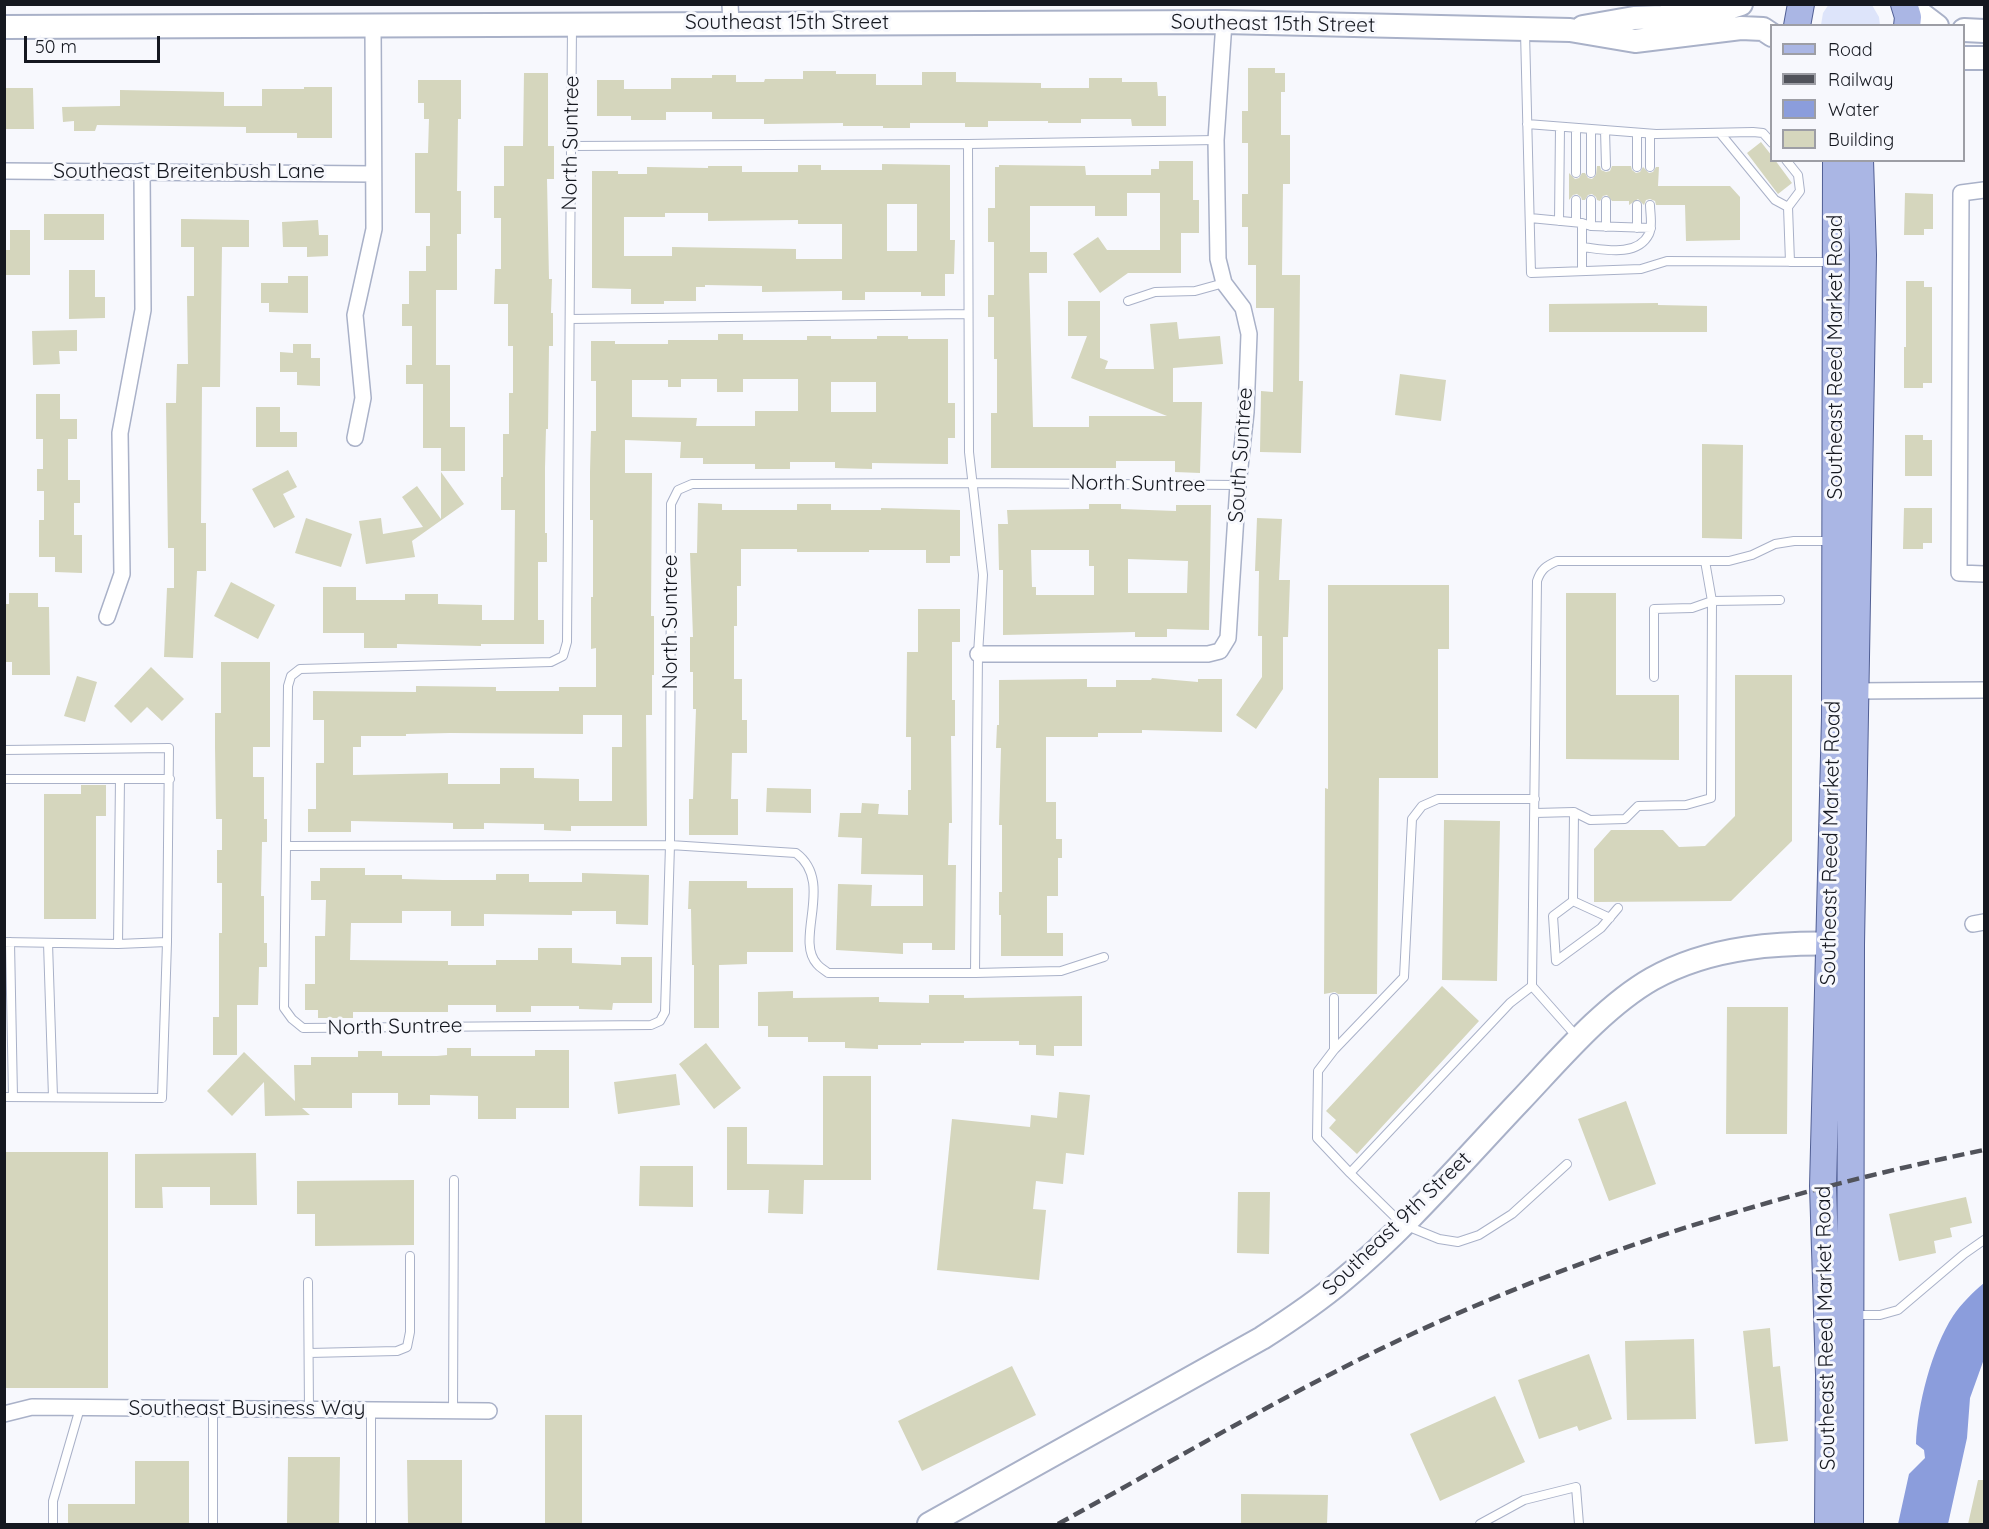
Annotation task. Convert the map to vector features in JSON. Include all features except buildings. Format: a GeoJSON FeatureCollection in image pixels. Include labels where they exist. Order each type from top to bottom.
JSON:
{"type":"FeatureCollection","features":[{"type":"Feature","properties":{"kind":"main road","name":"Southeast 15th Street"},"geometry":{"type":"LineString","coordinates":[[1570,30],[1634,18],[1722,10],[1741,4]]}},
{"type":"Feature","properties":{"kind":"main road"},"geometry":{"type":"LineString","coordinates":[[1797,24],[1801,4]]}},
{"type":"Feature","properties":{"kind":"main road"},"geometry":{"type":"LineString","coordinates":[[1906,4],[1907,24]]}},
{"type":"Feature","properties":{"kind":"main road"},"geometry":{"type":"LineString","coordinates":[[1906,4],[1934,24]]}},
{"type":"Feature","properties":{"kind":"main road","name":"Southeast 15th Street"},"geometry":{"type":"LineString","coordinates":[[4,27],[572,25],[730,14],[1525,28],[1570,30],[1635,41],[1741,28],[1763,29],[1770,34]]}},
{"type":"Feature","properties":{"kind":"main road"},"geometry":{"type":"LineString","coordinates":[[1965,30],[1984,31]]}},
{"type":"Feature","properties":{"kind":"main road"},"geometry":{"type":"LineString","coordinates":[[1965,58],[1984,58]]}},
{"type":"Feature","properties":{"kind":"main road","name":"Southeast Reed Market Road"},"geometry":{"type":"LineString","coordinates":[[1828,1524],[1828,1375],[1822,1186],[1840,944],[1855,691],[1850,263],[1836,162]]}},
{"type":"Feature","properties":{"kind":"main road","name":"Southeast Reed Market Road"},"geometry":{"type":"LineString","coordinates":[[1850,1524],[1849,1314],[1835,717],[1836,541],[1850,263],[1860,162]]}},
{"type":"Feature","properties":{"kind":"main road","name":"Southeast 9th Street"},"geometry":{"type":"LineString","coordinates":[[929,1524],[1262,1338],[1344,1280],[1402,1224],[1579,1040],[1620,1001],[1652,979],[1695,960],[1733,949],[1772,945],[1840,944]]}},
{"type":"Feature","properties":{"kind":"street","name":"South Suntree"},"geometry":{"type":"LineString","coordinates":[[978,654],[1208,654],[1220,651],[1228,638],[1246,412],[1249,334],[1243,308],[1224,284],[1218,259],[1216,140],[1224,22]]}},
{"type":"Feature","properties":{"kind":"street"},"geometry":{"type":"LineString","coordinates":[[355,438],[363,398],[355,315],[374,229],[373,27]]}},
{"type":"Feature","properties":{"kind":"street","name":"Southeast Breitenbush Lane"},"geometry":{"type":"LineString","coordinates":[[4,171],[373,174]]}},
{"type":"Feature","properties":{"kind":"street"},"geometry":{"type":"LineString","coordinates":[[107,617],[122,574],[120,433],[143,310],[142,171]]}},
{"type":"Feature","properties":{"kind":"street"},"geometry":{"type":"LineString","coordinates":[[1984,190],[1961,193],[1959,573],[1984,574]]}},
{"type":"Feature","properties":{"kind":"street"},"geometry":{"type":"LineString","coordinates":[[1855,691],[1984,690]]}},
{"type":"Feature","properties":{"kind":"street","name":"Southeast Business Way"},"geometry":{"type":"LineString","coordinates":[[4,1414],[32,1407],[489,1411]]}},
{"type":"Feature","properties":{"kind":"lane","name":"North Suntree"},"geometry":{"type":"LineString","coordinates":[[572,25],[567,642],[563,656],[551,662],[300,669],[291,676],[288,686],[284,1008],[303,1028],[651,1025],[660,1021],[665,1012],[670,845],[671,504],[678,490],[692,484],[973,483],[1239,486]]}},
{"type":"Feature","properties":{"kind":"lane"},"geometry":{"type":"LineString","coordinates":[[1525,28],[1531,273],[1641,269],[1667,261],[1850,263]]}},
{"type":"Feature","properties":{"kind":"lane"},"geometry":{"type":"LineString","coordinates":[[1527,124],[1650,134],[1763,133],[1770,140]]}},
{"type":"Feature","properties":{"kind":"lane"},"geometry":{"type":"LineString","coordinates":[[1558,221],[1560,127]]}},
{"type":"Feature","properties":{"kind":"lane"},"geometry":{"type":"LineString","coordinates":[[1576,128],[1576,173]]}},
{"type":"Feature","properties":{"kind":"lane"},"geometry":{"type":"LineString","coordinates":[[1591,129],[1591,173]]}},
{"type":"Feature","properties":{"kind":"lane"},"geometry":{"type":"LineString","coordinates":[[1605,130],[1605,166]]}},
{"type":"Feature","properties":{"kind":"lane"},"geometry":{"type":"LineString","coordinates":[[1637,133],[1637,166]]}},
{"type":"Feature","properties":{"kind":"lane"},"geometry":{"type":"LineString","coordinates":[[1720,133],[1775,200],[1788,207]]}},
{"type":"Feature","properties":{"kind":"lane"},"geometry":{"type":"LineString","coordinates":[[1650,134],[1650,167]]}},
{"type":"Feature","properties":{"kind":"lane"},"geometry":{"type":"LineString","coordinates":[[571,146],[1216,140]]}},
{"type":"Feature","properties":{"kind":"lane"},"geometry":{"type":"LineString","coordinates":[[968,144],[969,452],[983,575],[978,654],[975,973]]}},
{"type":"Feature","properties":{"kind":"lane"},"geometry":{"type":"LineString","coordinates":[[1788,162],[1798,175],[1800,191],[1788,207],[1790,262]]}},
{"type":"Feature","properties":{"kind":"lane"},"geometry":{"type":"LineString","coordinates":[[1576,200],[1582,247],[1582,271]]}},
{"type":"Feature","properties":{"kind":"lane"},"geometry":{"type":"LineString","coordinates":[[1591,200],[1591,226]]}},
{"type":"Feature","properties":{"kind":"lane"},"geometry":{"type":"LineString","coordinates":[[1606,201],[1606,227]]}},
{"type":"Feature","properties":{"kind":"lane"},"geometry":{"type":"LineString","coordinates":[[1637,205],[1637,228]]}},
{"type":"Feature","properties":{"kind":"lane"},"geometry":{"type":"LineString","coordinates":[[1582,247],[1615,251],[1632,248],[1648,235],[1651,228],[1650,205]]}},
{"type":"Feature","properties":{"kind":"lane"},"geometry":{"type":"LineString","coordinates":[[1530,218],[1591,226],[1651,228]]}},
{"type":"Feature","properties":{"kind":"lane"},"geometry":{"type":"LineString","coordinates":[[1128,301],[1155,292],[1195,291],[1224,284]]}},
{"type":"Feature","properties":{"kind":"lane"},"geometry":{"type":"LineString","coordinates":[[570,319],[968,314]]}},
{"type":"Feature","properties":{"kind":"lane"},"geometry":{"type":"LineString","coordinates":[[1579,1040],[1532,986],[1537,581],[1540,572],[1557,561],[1730,561],[1752,555],[1775,544],[1794,541],[1836,541]]}},
{"type":"Feature","properties":{"kind":"lane"},"geometry":{"type":"LineString","coordinates":[[1535,813],[1574,812],[1590,820],[1625,819],[1638,806],[1686,805],[1711,798],[1712,601],[1705,561]]}},
{"type":"Feature","properties":{"kind":"lane"},"geometry":{"type":"LineString","coordinates":[[1654,677],[1654,609],[1692,608],[1712,601],[1780,600]]}},
{"type":"Feature","properties":{"kind":"lane"},"geometry":{"type":"LineString","coordinates":[[4,750],[169,748],[170,779],[167,942],[162,1098],[9,1097],[7,942],[118,944],[167,942]]}},
{"type":"Feature","properties":{"kind":"lane"},"geometry":{"type":"LineString","coordinates":[[4,779],[170,779]]}},
{"type":"Feature","properties":{"kind":"lane"},"geometry":{"type":"LineString","coordinates":[[118,944],[120,779]]}},
{"type":"Feature","properties":{"kind":"lane"},"geometry":{"type":"LineString","coordinates":[[1535,799],[1438,799],[1422,806],[1412,819],[1404,977],[1334,1050],[1318,1071],[1317,1138],[1402,1224],[1439,1239],[1458,1242],[1479,1235],[1512,1214],[1567,1164]]}},
{"type":"Feature","properties":{"kind":"lane"},"geometry":{"type":"LineString","coordinates":[[1573,901],[1574,812]]}},
{"type":"Feature","properties":{"kind":"lane"},"geometry":{"type":"LineString","coordinates":[[287,846],[670,845],[796,853],[806,861],[814,878],[810,949],[816,963],[828,973],[1061,971],[1104,957]]}},
{"type":"Feature","properties":{"kind":"lane"},"geometry":{"type":"LineString","coordinates":[[1573,901],[1553,916],[1556,961],[1601,928],[1618,908]]}},
{"type":"Feature","properties":{"kind":"lane"},"geometry":{"type":"LineString","coordinates":[[1573,901],[1610,918]]}},
{"type":"Feature","properties":{"kind":"lane"},"geometry":{"type":"LineString","coordinates":[[48,943],[53,1097]]}},
{"type":"Feature","properties":{"kind":"lane"},"geometry":{"type":"LineString","coordinates":[[1350,1173],[1510,1003],[1532,986]]}},
{"type":"Feature","properties":{"kind":"lane"},"geometry":{"type":"LineString","coordinates":[[1334,998],[1334,1050]]}},
{"type":"Feature","properties":{"kind":"lane"},"geometry":{"type":"LineString","coordinates":[[453,1411],[454,1180]]}},
{"type":"Feature","properties":{"kind":"lane"},"geometry":{"type":"LineString","coordinates":[[1849,1314],[1880,1315],[1898,1310],[1984,1240]]}},
{"type":"Feature","properties":{"kind":"lane"},"geometry":{"type":"LineString","coordinates":[[309,1353],[398,1351],[407,1347],[410,1332],[410,1256]]}},
{"type":"Feature","properties":{"kind":"lane"},"geometry":{"type":"LineString","coordinates":[[308,1282],[309,1410]]}},
{"type":"Feature","properties":{"kind":"lane"},"geometry":{"type":"LineString","coordinates":[[53,1524],[53,1501],[80,1408]]}},
{"type":"Feature","properties":{"kind":"lane"},"geometry":{"type":"LineString","coordinates":[[213,1410],[213,1524]]}},
{"type":"Feature","properties":{"kind":"lane"},"geometry":{"type":"LineString","coordinates":[[371,1410],[371,1524]]}},
{"type":"Feature","properties":{"kind":"lane"},"geometry":{"type":"LineString","coordinates":[[1480,1524],[1524,1500],[1576,1487],[1579,1524]]}},
{"type":"Feature","properties":{"kind":"shaded area"},"geometry":{"type":"Polygon","coordinates":[[[1829,4],[1872,5],[1879,17],[1880,24],[1821,24],[1823,13],[1829,4]]]}},
{"type":"Feature","properties":{"kind":"water"},"geometry":{"type":"Polygon","coordinates":[[[1984,1283],[1984,1359],[1970,1398],[1967,1438],[1948,1524],[1898,1524],[1909,1474],[1925,1458],[1924,1450],[1916,1444],[1917,1429],[1932,1361],[1953,1316],[1967,1298],[1984,1283]]]}},
{"type":"Feature","properties":{"kind":"railway"},"geometry":{"type":"LineString","coordinates":[[1058,1524],[1324,1378],[1483,1302],[1553,1274],[1694,1225],[1837,1184],[1984,1150]]}}]}
